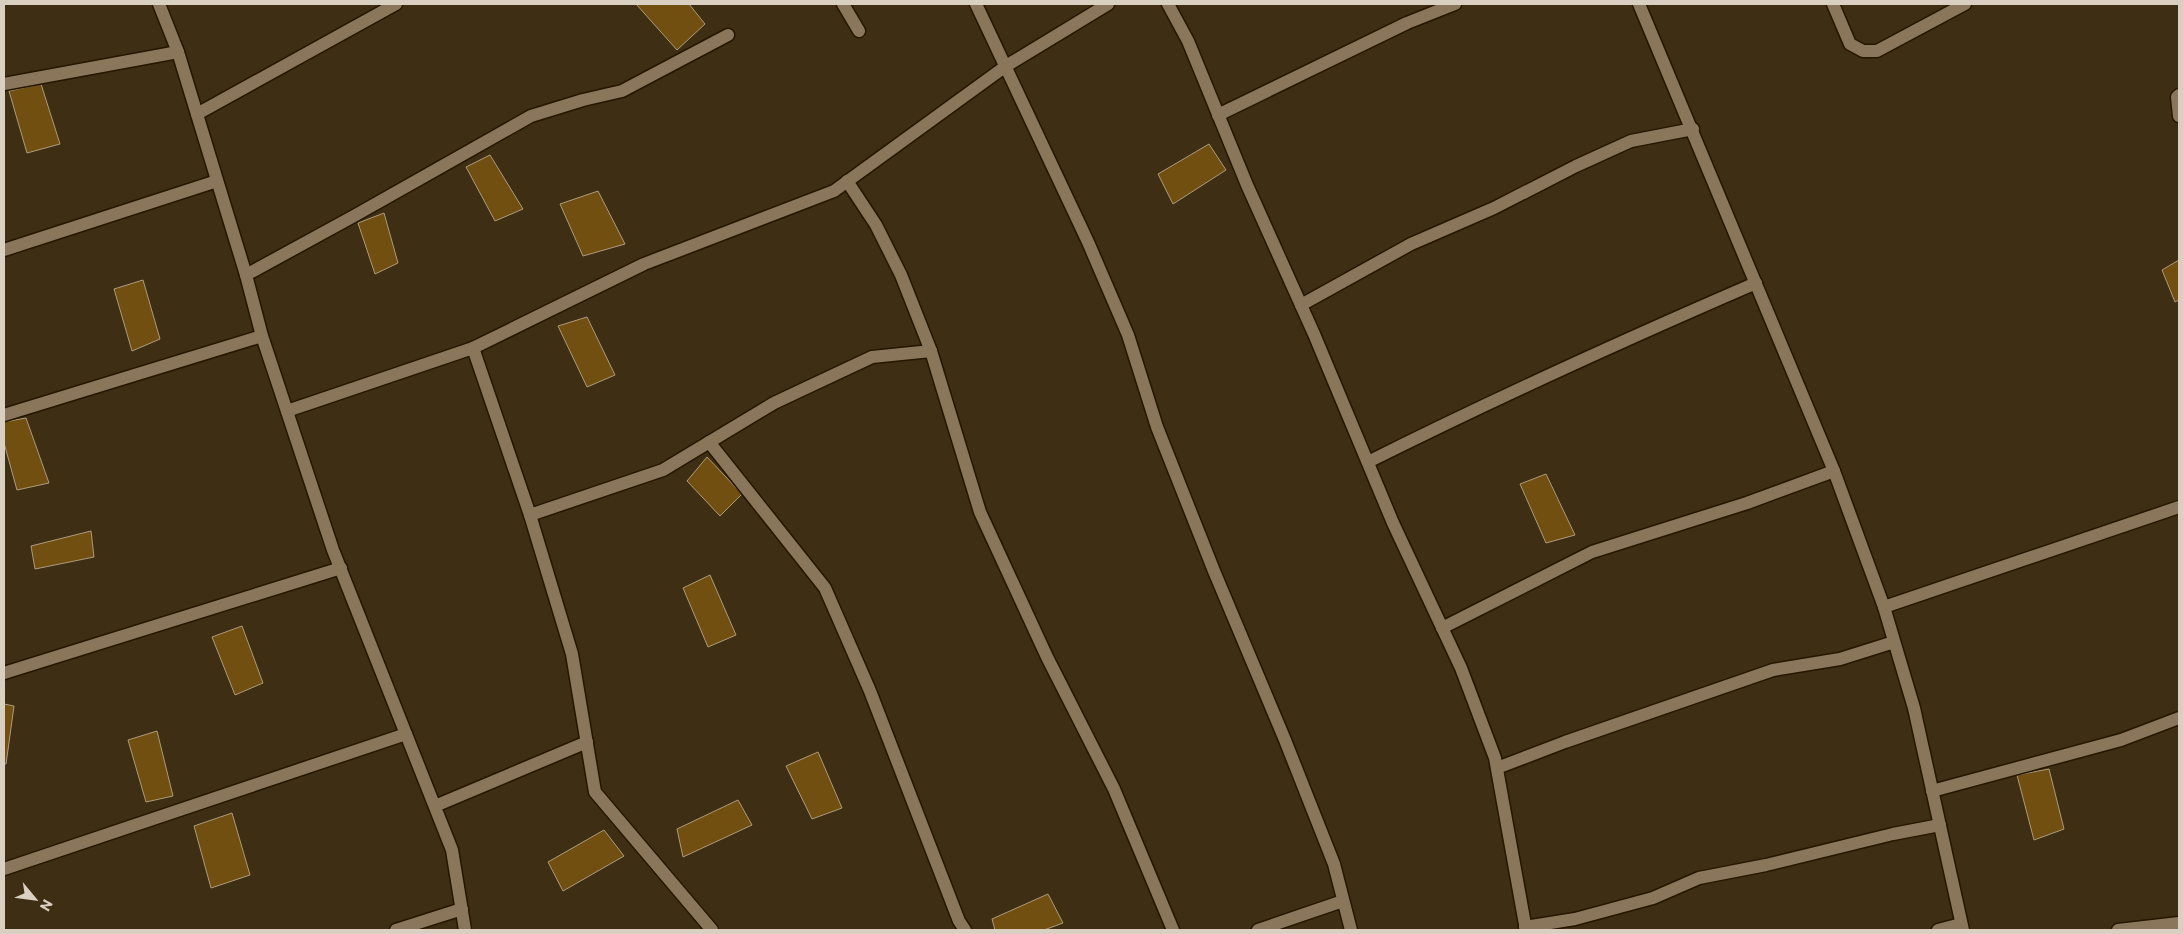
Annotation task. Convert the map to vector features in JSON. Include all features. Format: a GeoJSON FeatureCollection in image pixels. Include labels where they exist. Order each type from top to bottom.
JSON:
{"type":"FeatureCollection","features":[{"type":"Feature","properties":{"kind":"street"},"geometry":{"type":"LineString","coordinates":[[159,4],[178,52],[246,275],[262,336],[340,568],[452,850],[466,930]]}},
{"type":"Feature","properties":{"kind":"street"},"geometry":{"type":"LineString","coordinates":[[197,114],[396,4]]}},
{"type":"Feature","properties":{"kind":"street"},"geometry":{"type":"LineString","coordinates":[[843,4],[859,31]]}},
{"type":"Feature","properties":{"kind":"street"},"geometry":{"type":"LineString","coordinates":[[976,4],[1088,242],[1128,335],[1157,426],[1334,864],[1351,930]]}},
{"type":"Feature","properties":{"kind":"street"},"geometry":{"type":"LineString","coordinates":[[287,411],[473,348],[644,264],[834,190],[1006,66],[1108,4]]}},
{"type":"Feature","properties":{"kind":"street"},"geometry":{"type":"LineString","coordinates":[[1168,4],[1188,41],[1247,186],[1301,305],[1393,523],[1461,668],[1495,758],[1526,928],[1575,919],[1653,898],[1699,878],[1766,865],[1893,834],[1940,825]]}},
{"type":"Feature","properties":{"kind":"street"},"geometry":{"type":"LineString","coordinates":[[1218,115],[1407,23],[1455,4]]}},
{"type":"Feature","properties":{"kind":"street"},"geometry":{"type":"LineString","coordinates":[[1639,4],[1834,471],[1884,607],[1914,708],[1962,927],[1938,930]]}},
{"type":"Feature","properties":{"kind":"street"},"geometry":{"type":"LineString","coordinates":[[1832,4],[1850,44],[1863,51],[1877,51],[1965,4]]}},
{"type":"Feature","properties":{"kind":"street"},"geometry":{"type":"LineString","coordinates":[[246,275],[531,116],[622,91],[728,35]]}},
{"type":"Feature","properties":{"kind":"street"},"geometry":{"type":"LineString","coordinates":[[4,84],[178,52]]}},
{"type":"Feature","properties":{"kind":"street"},"geometry":{"type":"LineString","coordinates":[[2179,95],[2177,97],[2179,116]]}},
{"type":"Feature","properties":{"kind":"street"},"geometry":{"type":"LineString","coordinates":[[1301,305],[1411,244],[1494,208],[1576,166],[1631,141],[1692,129]]}},
{"type":"Feature","properties":{"kind":"street"},"geometry":{"type":"LineString","coordinates":[[4,250],[217,181]]}},
{"type":"Feature","properties":{"kind":"street"},"geometry":{"type":"LineString","coordinates":[[847,181],[876,225],[897,267],[931,351],[980,512],[1047,657],[1114,790],[1173,930]]}},
{"type":"Feature","properties":{"kind":"street"},"geometry":{"type":"LineString","coordinates":[[1368,462],[1497,398],[1756,283]]}},
{"type":"Feature","properties":{"kind":"street"},"geometry":{"type":"LineString","coordinates":[[4,415],[262,336]]}},
{"type":"Feature","properties":{"kind":"street"},"geometry":{"type":"LineString","coordinates":[[473,348],[530,515],[572,654],[595,792],[712,930]]}},
{"type":"Feature","properties":{"kind":"street"},"geometry":{"type":"LineString","coordinates":[[530,515],[662,470],[774,403],[872,357],[931,351]]}},
{"type":"Feature","properties":{"kind":"street"},"geometry":{"type":"LineString","coordinates":[[709,442],[825,588],[870,691],[959,921],[965,930]]}},
{"type":"Feature","properties":{"kind":"street"},"geometry":{"type":"LineString","coordinates":[[1442,628],[1592,552],[1746,503],[1834,471]]}},
{"type":"Feature","properties":{"kind":"street"},"geometry":{"type":"LineString","coordinates":[[1884,607],[2179,507]]}},
{"type":"Feature","properties":{"kind":"street"},"geometry":{"type":"LineString","coordinates":[[4,673],[340,568]]}},
{"type":"Feature","properties":{"kind":"street"},"geometry":{"type":"LineString","coordinates":[[1497,768],[1565,742],[1773,670],[1840,659],[1894,642]]}},
{"type":"Feature","properties":{"kind":"street"},"geometry":{"type":"LineString","coordinates":[[1932,791],[2121,740],[2179,718]]}},
{"type":"Feature","properties":{"kind":"street"},"geometry":{"type":"LineString","coordinates":[[4,869],[406,734]]}},
{"type":"Feature","properties":{"kind":"street"},"geometry":{"type":"LineString","coordinates":[[435,806],[586,742]]}},
{"type":"Feature","properties":{"kind":"street"},"geometry":{"type":"LineString","coordinates":[[1258,930],[1343,900]]}},
{"type":"Feature","properties":{"kind":"street"},"geometry":{"type":"LineString","coordinates":[[396,930],[462,910]]}},
{"type":"Feature","properties":{"kind":"street"},"geometry":{"type":"LineString","coordinates":[[2118,930],[2179,923]]}},
{"type":"Feature","properties":{"kind":"building"},"geometry":{"type":"Polygon","coordinates":[[[636,4],[689,4],[705,24],[677,50],[636,4]]]}},
{"type":"Feature","properties":{"kind":"building"},"geometry":{"type":"Polygon","coordinates":[[[41,84],[60,144],[27,153],[9,91],[41,84]]]}},
{"type":"Feature","properties":{"kind":"building"},"geometry":{"type":"Polygon","coordinates":[[[1209,144],[1226,170],[1173,204],[1158,174],[1209,144]]]}},
{"type":"Feature","properties":{"kind":"building"},"geometry":{"type":"Polygon","coordinates":[[[490,155],[523,209],[495,221],[466,167],[490,155]]]}},
{"type":"Feature","properties":{"kind":"building"},"geometry":{"type":"Polygon","coordinates":[[[598,191],[625,244],[583,256],[560,204],[598,191]]]}},
{"type":"Feature","properties":{"kind":"building"},"geometry":{"type":"Polygon","coordinates":[[[384,213],[398,263],[375,274],[358,223],[384,213]]]}},
{"type":"Feature","properties":{"kind":"building"},"geometry":{"type":"Polygon","coordinates":[[[2179,260],[2179,300],[2175,302],[2162,270],[2179,260]]]}},
{"type":"Feature","properties":{"kind":"building"},"geometry":{"type":"Polygon","coordinates":[[[143,280],[160,339],[132,351],[114,289],[143,280]]]}},
{"type":"Feature","properties":{"kind":"building"},"geometry":{"type":"Polygon","coordinates":[[[587,317],[615,375],[587,387],[558,326],[587,317]]]}},
{"type":"Feature","properties":{"kind":"building"},"geometry":{"type":"Polygon","coordinates":[[[26,418],[49,483],[17,490],[4,443],[4,422],[26,418]]]}},
{"type":"Feature","properties":{"kind":"building"},"geometry":{"type":"Polygon","coordinates":[[[707,457],[742,494],[720,516],[687,481],[707,457]]]}},
{"type":"Feature","properties":{"kind":"building"},"geometry":{"type":"Polygon","coordinates":[[[1546,474],[1575,535],[1546,543],[1520,484],[1546,474]]]}},
{"type":"Feature","properties":{"kind":"building"},"geometry":{"type":"Polygon","coordinates":[[[91,531],[94,557],[35,569],[31,546],[91,531]]]}},
{"type":"Feature","properties":{"kind":"building"},"geometry":{"type":"Polygon","coordinates":[[[710,575],[736,635],[708,647],[683,588],[710,575]]]}},
{"type":"Feature","properties":{"kind":"building"},"geometry":{"type":"Polygon","coordinates":[[[242,626],[263,683],[235,695],[212,637],[242,626]]]}},
{"type":"Feature","properties":{"kind":"building"},"geometry":{"type":"Polygon","coordinates":[[[4,704],[14,706],[6,764],[4,764],[4,704]]]}},
{"type":"Feature","properties":{"kind":"building"},"geometry":{"type":"Polygon","coordinates":[[[157,731],[173,796],[146,802],[128,740],[157,731]]]}},
{"type":"Feature","properties":{"kind":"building"},"geometry":{"type":"Polygon","coordinates":[[[818,752],[842,808],[812,819],[786,766],[818,752]]]}},
{"type":"Feature","properties":{"kind":"building"},"geometry":{"type":"Polygon","coordinates":[[[2049,769],[2064,829],[2034,840],[2017,775],[2049,769]]]}},
{"type":"Feature","properties":{"kind":"building"},"geometry":{"type":"Polygon","coordinates":[[[738,800],[752,825],[683,857],[677,829],[738,800]]]}},
{"type":"Feature","properties":{"kind":"building"},"geometry":{"type":"Polygon","coordinates":[[[232,813],[250,875],[211,888],[194,826],[232,813]]]}},
{"type":"Feature","properties":{"kind":"building"},"geometry":{"type":"Polygon","coordinates":[[[604,830],[624,856],[563,891],[548,862],[604,830]]]}},
{"type":"Feature","properties":{"kind":"building"},"geometry":{"type":"Polygon","coordinates":[[[1048,894],[1063,923],[1044,930],[995,930],[992,919],[1048,894]]]}}]}
